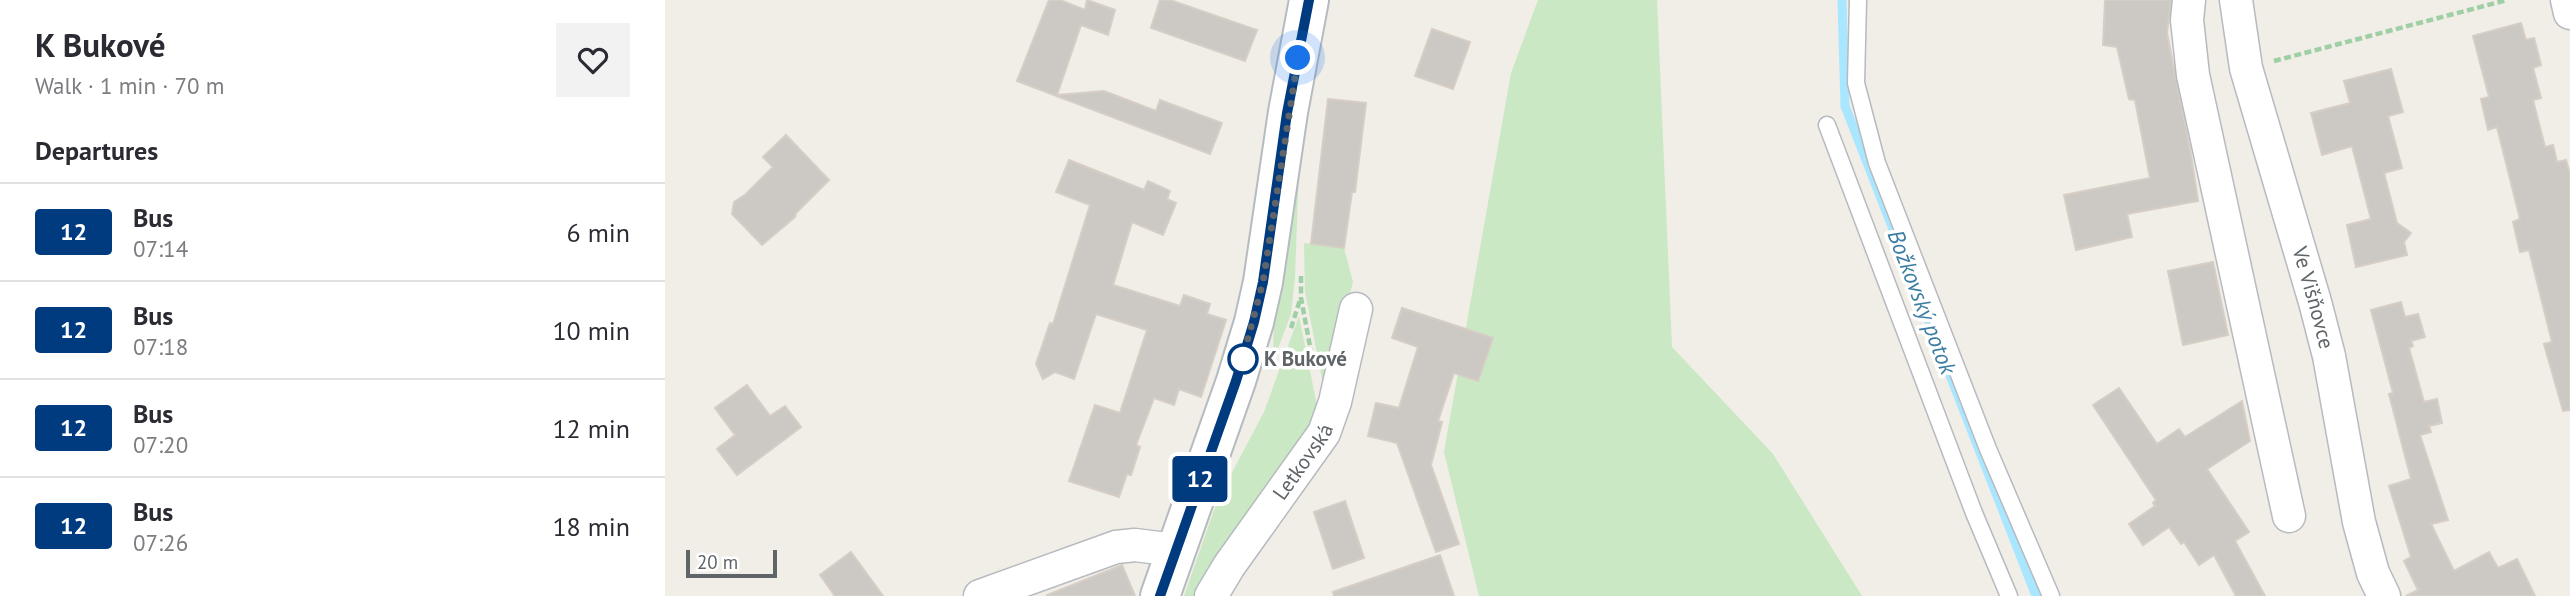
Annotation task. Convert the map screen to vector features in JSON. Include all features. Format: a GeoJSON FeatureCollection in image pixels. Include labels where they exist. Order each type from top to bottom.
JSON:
{"type":"FeatureCollection","features":[{"type":"Feature","properties":{"kind":"street"},"geometry":{"type":"LineString","coordinates":[[1160,596],[1236,381],[1254,322],[1263,282],[1287,113],[1309,0]]}},
{"type":"Feature","properties":{"kind":"street"},"geometry":{"type":"LineString","coordinates":[[2189,0],[2187,20],[2193,75],[2289,516]]}},
{"type":"Feature","properties":{"kind":"street","name":"Ve Višňovce"},"geometry":{"type":"LineString","coordinates":[[2236,0],[2246,68],[2315,302],[2329,356],[2359,522],[2373,573],[2384,596]]}},
{"type":"Feature","properties":{"kind":"street"},"geometry":{"type":"LineString","coordinates":[[2567,0],[2570,13]]}},
{"type":"Feature","properties":{"kind":"street","name":"Letkovská"},"geometry":{"type":"LineString","coordinates":[[1211,596],[1229,566],[1324,433],[1335,402],[1356,309]]}},
{"type":"Feature","properties":{"kind":"street"},"geometry":{"type":"LineString","coordinates":[[980,596],[1116,547],[1135,545],[1175,550]]}},
{"type":"Feature","properties":{"kind":"lane"},"geometry":{"type":"LineString","coordinates":[[1858,0],[1856,83],[1877,163],[1988,449],[2051,596]]}},
{"type":"Feature","properties":{"kind":"lane"},"geometry":{"type":"LineString","coordinates":[[1827,125],[1974,513],[2009,596]]}},
{"type":"Feature","properties":{"kind":"path"},"geometry":{"type":"LineString","coordinates":[[2246,68],[2507,0]]}},
{"type":"Feature","properties":{"kind":"green space"},"geometry":{"type":"Polygon","coordinates":[[[1538,0],[1657,0],[1672,347],[1773,454],[1862,596],[1479,596],[1444,452],[1511,73],[1538,0]]]}},
{"type":"Feature","properties":{"kind":"green space"},"geometry":{"type":"Polygon","coordinates":[[[1300,139],[1291,314],[1273,362],[1274,312],[1300,139]]]}},
{"type":"Feature","properties":{"kind":"green space"},"geometry":{"type":"Polygon","coordinates":[[[1304,243],[1344,248],[1353,282],[1326,385],[1323,384],[1305,291],[1304,243]]]}},
{"type":"Feature","properties":{"kind":"green space"},"geometry":{"type":"Polygon","coordinates":[[[1299,316],[1316,401],[1321,404],[1315,425],[1198,596],[1184,596],[1218,499],[1264,412],[1299,316]]]}},
{"type":"Feature","properties":{"kind":"building"},"geometry":{"type":"Polygon","coordinates":[[[1049,0],[1060,0],[1085,10],[1087,0],[1115,10],[1108,35],[1081,25],[1057,95],[1104,91],[1156,111],[1160,100],[1222,123],[1210,154],[1017,81],[1049,0]]]}},
{"type":"Feature","properties":{"kind":"building"},"geometry":{"type":"Polygon","coordinates":[[[1160,0],[1170,0],[1257,30],[1245,61],[1151,28],[1160,0]]]}},
{"type":"Feature","properties":{"kind":"building"},"geometry":{"type":"Polygon","coordinates":[[[2105,0],[2171,0],[2167,33],[2198,201],[2127,214],[2132,237],[2076,250],[2064,195],[2150,178],[2135,100],[2129,99],[2117,47],[2103,45],[2105,0]]]}},
{"type":"Feature","properties":{"kind":"building"},"geometry":{"type":"Polygon","coordinates":[[[2521,23],[2526,40],[2534,38],[2541,65],[2533,68],[2541,98],[2533,100],[2545,147],[2553,145],[2557,162],[2566,160],[2570,175],[2570,410],[2563,411],[2544,344],[2552,342],[2529,250],[2520,252],[2513,222],[2520,219],[2497,127],[2488,130],[2481,99],[2489,97],[2473,36],[2521,23]]]}},
{"type":"Feature","properties":{"kind":"building"},"geometry":{"type":"Polygon","coordinates":[[[1432,29],[1470,42],[1453,89],[1415,76],[1432,29]]]}},
{"type":"Feature","properties":{"kind":"building"},"geometry":{"type":"Polygon","coordinates":[[[2391,69],[2403,112],[2388,116],[2402,168],[2384,173],[2397,223],[2411,233],[2404,242],[2407,255],[2356,267],[2347,225],[2371,219],[2352,146],[2322,155],[2311,113],[2350,103],[2344,81],[2391,69]]]}},
{"type":"Feature","properties":{"kind":"building"},"geometry":{"type":"Polygon","coordinates":[[[1328,99],[1366,103],[1355,192],[1352,192],[1344,248],[1311,244],[1328,99]]]}},
{"type":"Feature","properties":{"kind":"building"},"geometry":{"type":"Polygon","coordinates":[[[786,135],[829,180],[795,217],[762,245],[732,214],[734,202],[773,167],[763,157],[786,135]]]}},
{"type":"Feature","properties":{"kind":"building"},"geometry":{"type":"Polygon","coordinates":[[[1069,160],[1144,190],[1148,181],[1170,191],[1167,199],[1176,203],[1163,235],[1132,222],[1113,285],[1180,306],[1184,295],[1210,304],[1207,314],[1226,320],[1201,397],[1179,389],[1174,405],[1154,398],[1136,445],[1140,447],[1131,475],[1127,474],[1119,497],[1069,481],[1095,405],[1120,413],[1147,330],[1096,314],[1074,379],[1055,372],[1043,379],[1036,364],[1050,323],[1053,324],[1090,205],[1056,192],[1069,160]]]}},
{"type":"Feature","properties":{"kind":"building"},"geometry":{"type":"Polygon","coordinates":[[[2213,262],[2228,335],[2183,345],[2168,271],[2213,262]]]}},
{"type":"Feature","properties":{"kind":"building"},"geometry":{"type":"Polygon","coordinates":[[[2401,302],[2405,317],[2418,314],[2425,337],[2411,341],[2413,346],[2409,348],[2424,402],[2437,399],[2442,423],[2429,426],[2431,432],[2420,435],[2448,520],[2431,524],[2454,571],[2489,552],[2498,568],[2517,559],[2535,596],[2406,596],[2418,590],[2404,561],[2411,557],[2389,486],[2411,479],[2389,394],[2393,393],[2371,310],[2401,302]]]}},
{"type":"Feature","properties":{"kind":"building"},"geometry":{"type":"Polygon","coordinates":[[[1402,308],[1493,338],[1478,381],[1454,373],[1438,421],[1442,422],[1431,465],[1459,544],[1436,552],[1397,443],[1368,436],[1376,403],[1399,408],[1418,347],[1392,338],[1402,308]]]}},
{"type":"Feature","properties":{"kind":"building"},"geometry":{"type":"Polygon","coordinates":[[[747,385],[770,416],[785,406],[801,427],[737,475],[717,449],[735,435],[715,408],[747,385]]]}},
{"type":"Feature","properties":{"kind":"building"},"geometry":{"type":"Polygon","coordinates":[[[2119,388],[2157,444],[2179,429],[2185,437],[2242,401],[2250,441],[2207,469],[2249,532],[2235,541],[2265,596],[2236,596],[2214,555],[2199,565],[2184,542],[2181,544],[2169,527],[2143,545],[2129,524],[2155,506],[2153,503],[2156,500],[2093,405],[2119,388]]]}},
{"type":"Feature","properties":{"kind":"building"},"geometry":{"type":"Polygon","coordinates":[[[1345,501],[1364,558],[1333,569],[1314,512],[1345,501]]]}},
{"type":"Feature","properties":{"kind":"building"},"geometry":{"type":"Polygon","coordinates":[[[851,552],[883,596],[835,596],[820,575],[851,552]]]}},
{"type":"Feature","properties":{"kind":"building"},"geometry":{"type":"Polygon","coordinates":[[[1440,555],[1454,596],[1334,596],[1333,592],[1440,555]]]}},
{"type":"Feature","properties":{"kind":"building"},"geometry":{"type":"Polygon","coordinates":[[[1122,565],[1135,596],[1047,595],[1122,565]]]}},
{"type":"Feature","properties":{"kind":"waterway","name":"Božkovský potok"},"geometry":{"type":"LineString","coordinates":[[1842,0],[1845,106],[2036,596]]}},
{"type":"Feature","properties":{"kind":"bus line","name":"12"},"geometry":{"type":"LineString","coordinates":[[1160,596],[1236,381],[1254,322],[1263,282],[1287,113],[1309,0]]}},
{"type":"Feature","properties":{"kind":"place","name":"K Bukové"},"geometry":{"type":"Point","coordinates":[1243,359]}},
{"type":"Feature","properties":{"kind":"route"},"geometry":{"type":"LineString","coordinates":[[1243,359],[1242,361],[1263,282],[1287,113],[1298,58]]}}]}
